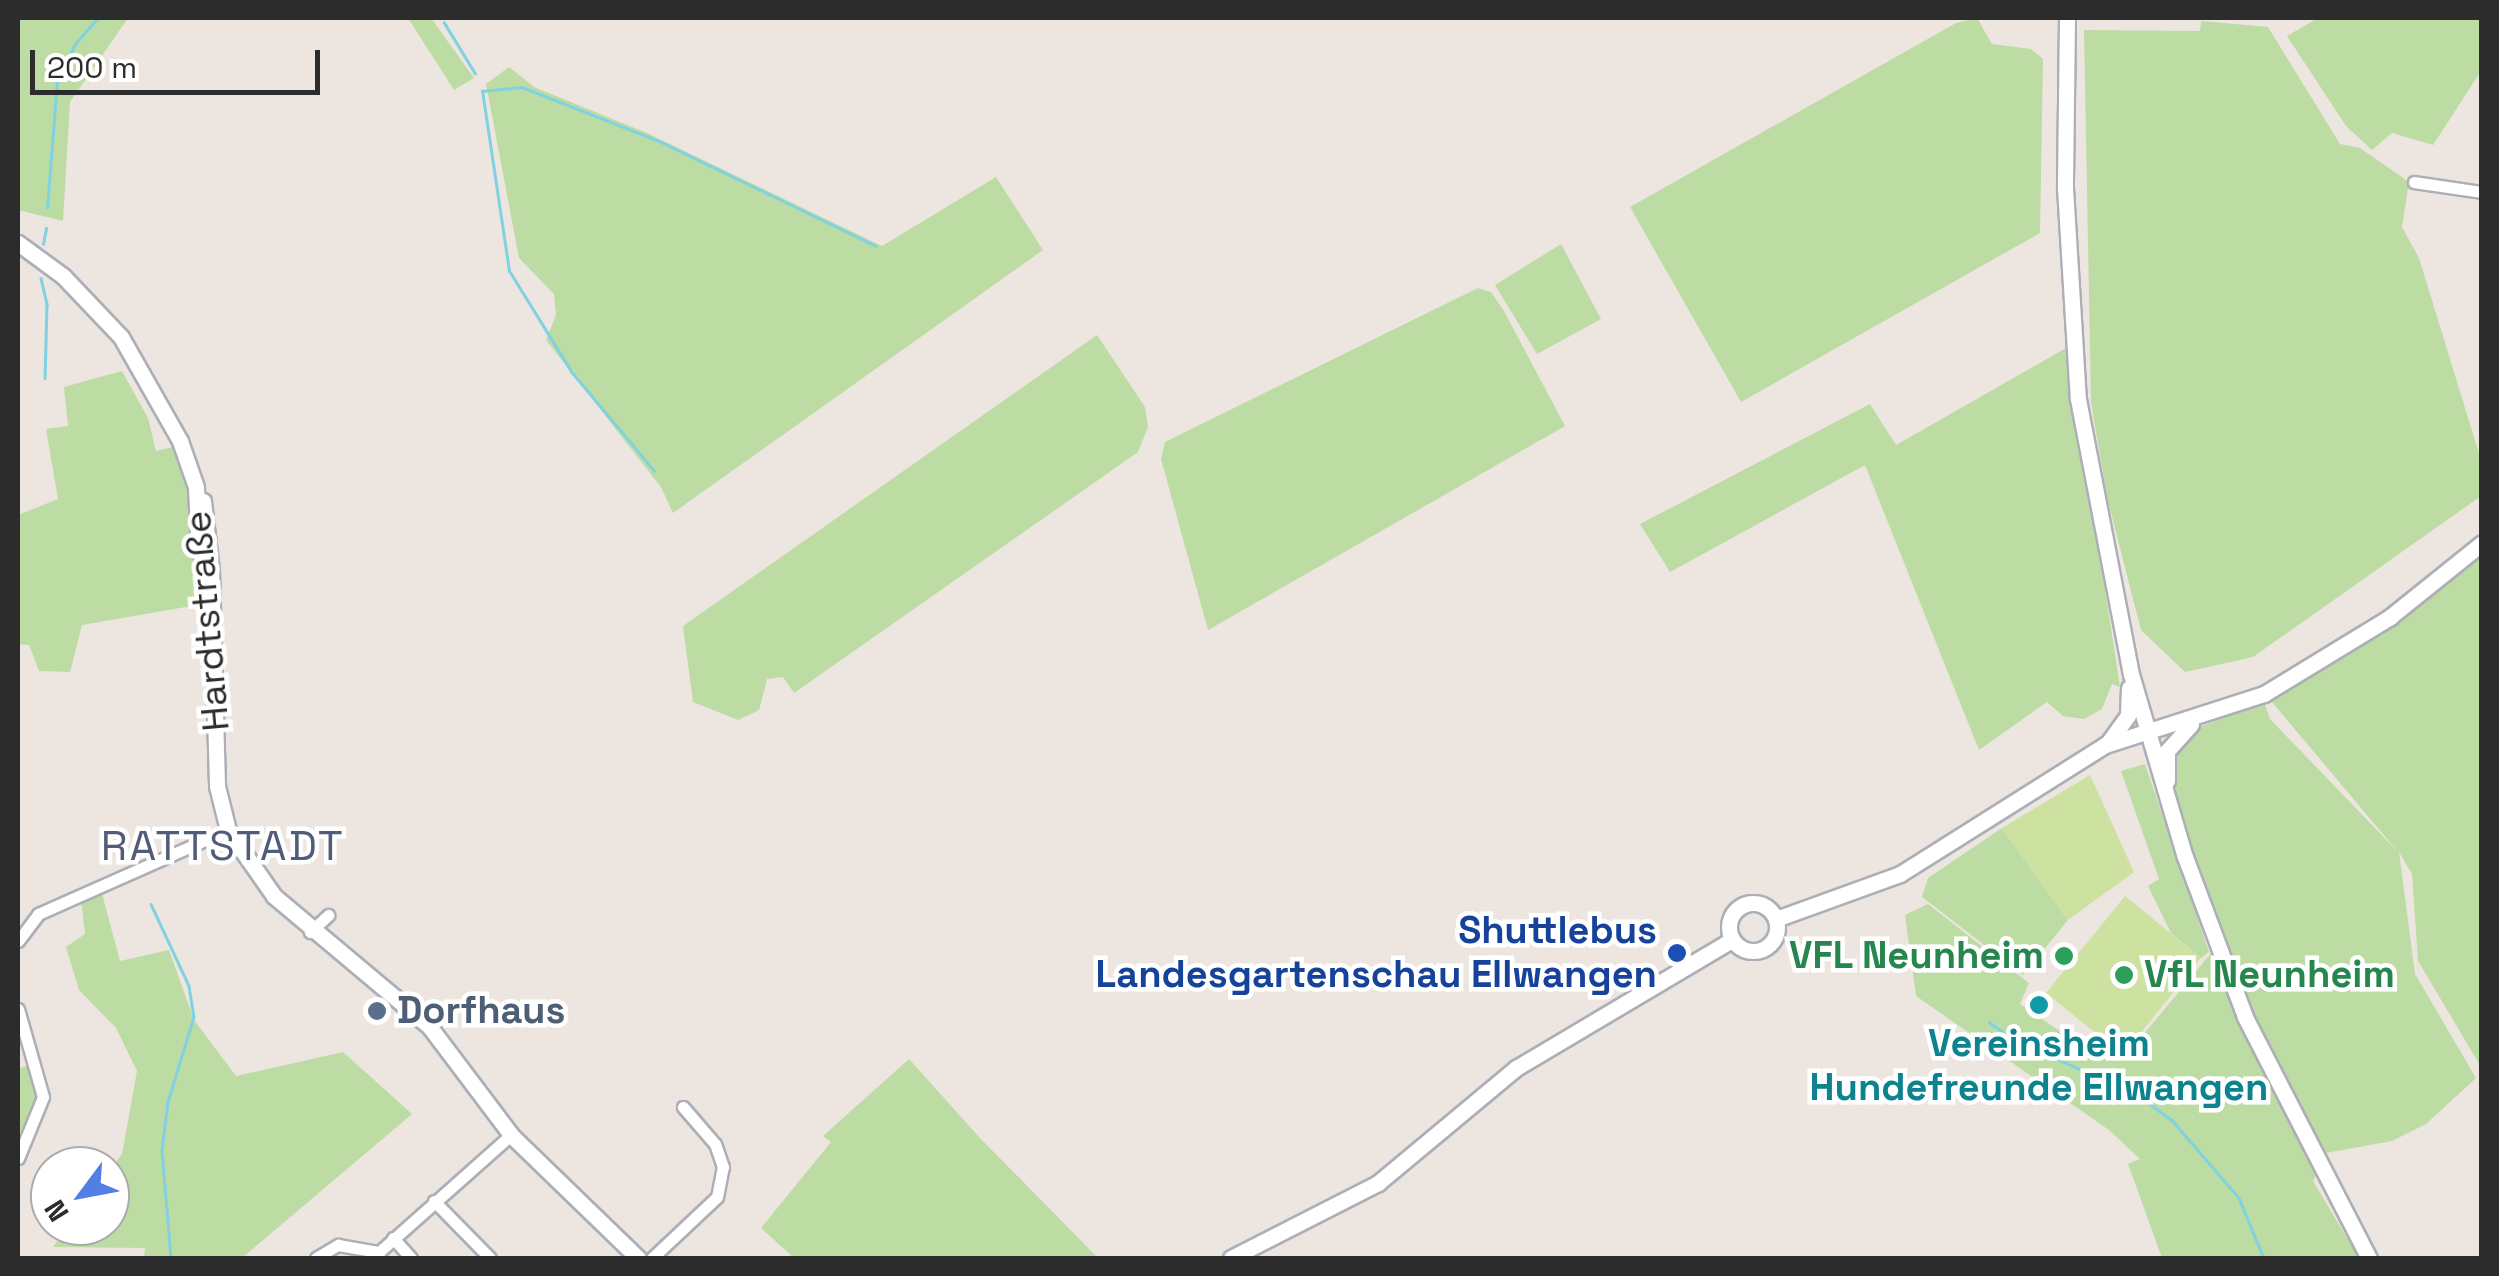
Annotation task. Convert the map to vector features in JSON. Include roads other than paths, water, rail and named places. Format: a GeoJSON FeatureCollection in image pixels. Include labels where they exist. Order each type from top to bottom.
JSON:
{"type":"FeatureCollection","features":[{"type":"Feature","properties":{"kind":"street"},"geometry":{"type":"LineString","coordinates":[[2067,18],[2064,188],[2078,398],[2130,674],[2167,802],[2245,1017],[2369,1258]]}},
{"type":"Feature","properties":{"kind":"street"},"geometry":{"type":"LineString","coordinates":[[2414,182],[2482,192]]}},
{"type":"Feature","properties":{"kind":"street","name":"Hardtstraße"},"geometry":{"type":"LineString","coordinates":[[18,243],[63,276],[145,371],[196,490],[199,551],[210,570],[217,786],[228,830],[258,876],[310,932],[429,1026],[511,1135],[638,1258]]}},
{"type":"Feature","properties":{"kind":"street"},"geometry":{"type":"LineString","coordinates":[[2167,802],[2168,750],[2180,730],[2292,679],[2390,617],[2482,544]]}},
{"type":"Feature","properties":{"kind":"street"},"geometry":{"type":"LineString","coordinates":[[2106,746],[2128,715],[2130,674]]}},
{"type":"Feature","properties":{"kind":"street"},"geometry":{"type":"LineString","coordinates":[[1776,919],[1900,874],[2106,746],[2204,718]]}},
{"type":"Feature","properties":{"kind":"street"},"geometry":{"type":"LineString","coordinates":[[18,940],[22,919],[100,882],[228,830]]}},
{"type":"Feature","properties":{"kind":"street"},"geometry":{"type":"LineString","coordinates":[[1758,903],[1776,919],[1776,936],[1765,949],[1744,950],[1732,940],[1729,922],[1740,906],[1758,903]]}},
{"type":"Feature","properties":{"kind":"street"},"geometry":{"type":"LineString","coordinates":[[310,932],[328,915]]}},
{"type":"Feature","properties":{"kind":"street"},"geometry":{"type":"LineString","coordinates":[[1231,1258],[1378,1183],[1516,1068],[1732,940]]}},
{"type":"Feature","properties":{"kind":"street"},"geometry":{"type":"LineString","coordinates":[[18,1009],[43,1097],[18,1158]]}},
{"type":"Feature","properties":{"kind":"street"},"geometry":{"type":"LineString","coordinates":[[652,1258],[717,1196],[723,1167],[715,1144],[683,1107]]}},
{"type":"Feature","properties":{"kind":"street"},"geometry":{"type":"LineString","coordinates":[[316,1258],[338,1245],[380,1252],[511,1135]]}},
{"type":"Feature","properties":{"kind":"street"},"geometry":{"type":"LineString","coordinates":[[434,1202],[490,1258]]}},
{"type":"Feature","properties":{"kind":"street"},"geometry":{"type":"LineString","coordinates":[[393,1238],[411,1258]]}},
{"type":"Feature","properties":{"kind":"waterway"},"geometry":{"type":"LineString","coordinates":[[47,208],[57,82],[75,44],[98,18]]}},
{"type":"Feature","properties":{"kind":"waterway"},"geometry":{"type":"LineString","coordinates":[[444,22],[475,73]]}},
{"type":"Feature","properties":{"kind":"waterway"},"geometry":{"type":"LineString","coordinates":[[654,471],[572,373],[509,271],[482,91],[522,87],[659,141],[876,246]]}},
{"type":"Feature","properties":{"kind":"waterway"},"geometry":{"type":"LineString","coordinates":[[43,244],[46,228]]}},
{"type":"Feature","properties":{"kind":"waterway"},"geometry":{"type":"LineString","coordinates":[[41,278],[47,304],[45,378]]}},
{"type":"Feature","properties":{"kind":"waterway"},"geometry":{"type":"LineString","coordinates":[[151,904],[189,986],[194,1017],[168,1102],[162,1150],[171,1258]]}},
{"type":"Feature","properties":{"kind":"waterway"},"geometry":{"type":"LineString","coordinates":[[1989,1022],[2002,1031]]}},
{"type":"Feature","properties":{"kind":"waterway"},"geometry":{"type":"LineString","coordinates":[[2012,1038],[2141,1097],[2172,1120],[2239,1198],[2264,1258]]}},
{"type":"Feature","properties":{"kind":"place","name":"Shuttlebus Landesgartenschau Ellwangen"},"geometry":{"type":"Point","coordinates":[1677,953]}},
{"type":"Feature","properties":{"kind":"place","name":"VFL Neunheim"},"geometry":{"type":"Point","coordinates":[2064,956]}},
{"type":"Feature","properties":{"kind":"place","name":"VfL Neunheim"},"geometry":{"type":"Point","coordinates":[2124,975]}},
{"type":"Feature","properties":{"kind":"place","name":"Vereinsheim Hundefreunde Ellwangen"},"geometry":{"type":"Point","coordinates":[2039,1005]}},
{"type":"Feature","properties":{"kind":"place","name":"Dorfhaus"},"geometry":{"type":"Point","coordinates":[377,1011]}},
{"type":"Feature","properties":{"kind":"district","name":"RATTSTADT"},"geometry":{"type":"Point","coordinates":[223,846]}}]}
